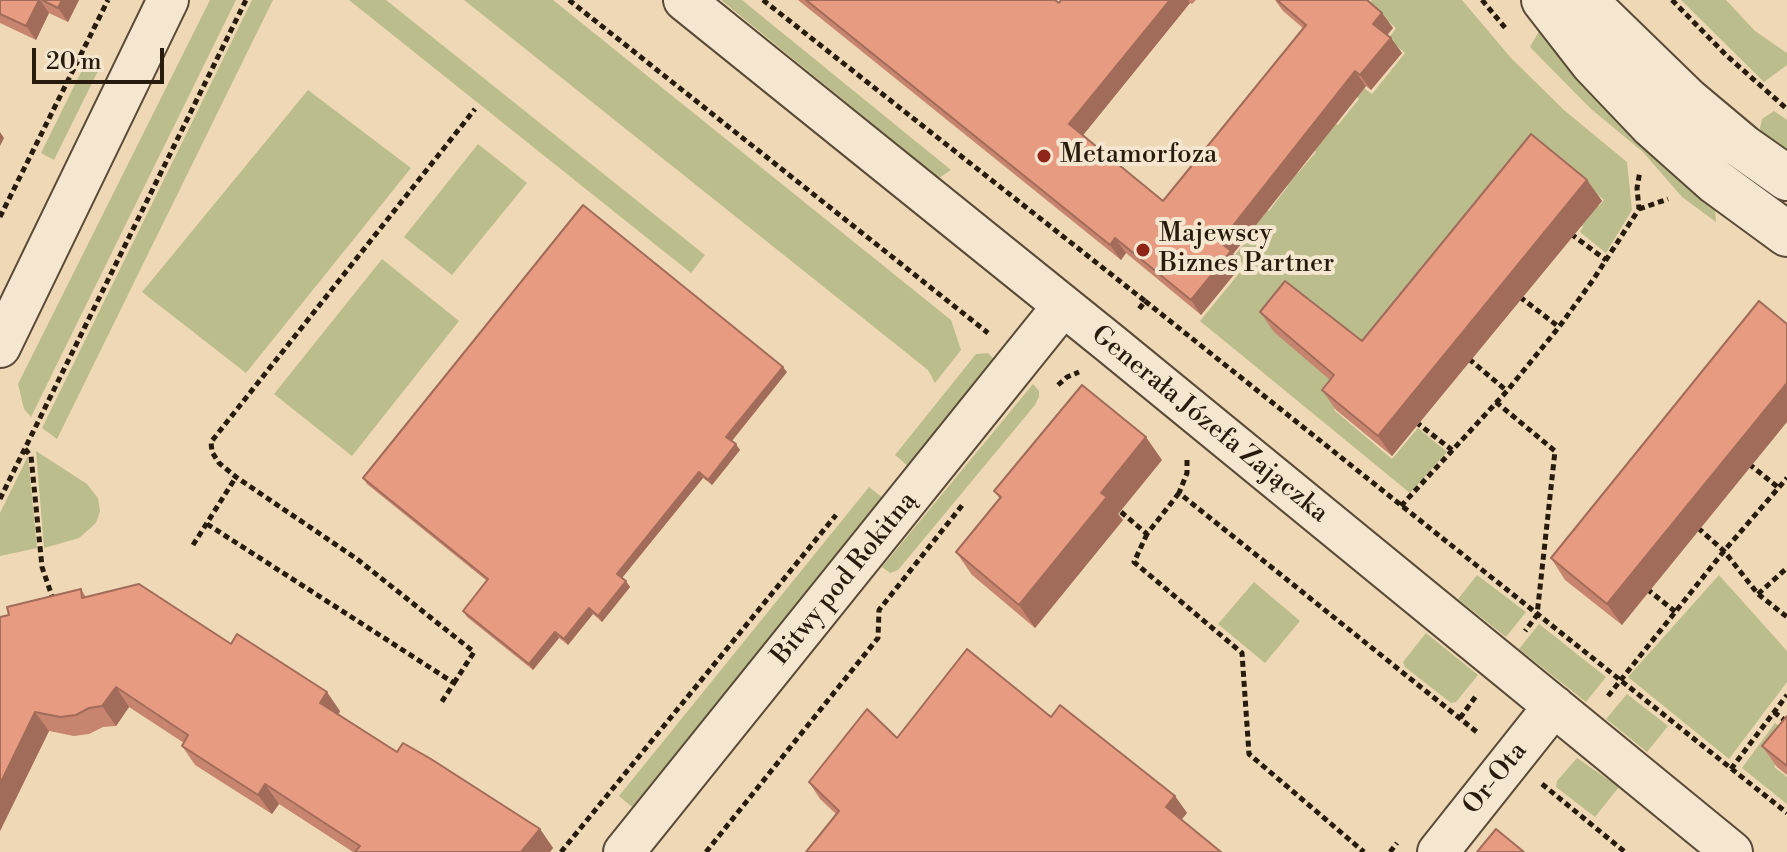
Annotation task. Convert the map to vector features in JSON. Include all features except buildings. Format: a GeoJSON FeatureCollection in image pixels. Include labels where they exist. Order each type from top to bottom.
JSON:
{"type":"FeatureCollection","features":[{"type":"Feature","properties":{"kind":"street"},"geometry":{"type":"LineString","coordinates":[[0,347],[12,294],[168,0]]}},
{"type":"Feature","properties":{"kind":"street","name":"Generała Józefa Zajączka"},"geometry":{"type":"LineString","coordinates":[[684,0],[1111,344],[1732,852]]}},
{"type":"Feature","properties":{"kind":"street"},"geometry":{"type":"LineString","coordinates":[[1544,0],[1593,63],[1652,125],[1685,180],[1787,234]]}},
{"type":"Feature","properties":{"kind":"street"},"geometry":{"type":"LineString","coordinates":[[1584,0],[1687,100],[1724,132],[1787,178]]}},
{"type":"Feature","properties":{"kind":"street"},"geometry":{"type":"LineString","coordinates":[[1685,180],[1724,132]]}},
{"type":"Feature","properties":{"kind":"street","name":"Bitwy pod Rokitną"},"geometry":{"type":"LineString","coordinates":[[624,852],[1063,306]]}},
{"type":"Feature","properties":{"kind":"street","name":"Or-Ota"},"geometry":{"type":"LineString","coordinates":[[1438,852],[1554,706]]}},
{"type":"Feature","properties":{"kind":"path"},"geometry":{"type":"LineString","coordinates":[[0,217],[108,0]]}},
{"type":"Feature","properties":{"kind":"path"},"geometry":{"type":"LineString","coordinates":[[0,499],[246,0]]}},
{"type":"Feature","properties":{"kind":"path"},"geometry":{"type":"LineString","coordinates":[[569,0],[1055,388],[1077,371],[1086,373],[1145,301]]}},
{"type":"Feature","properties":{"kind":"path"},"geometry":{"type":"LineString","coordinates":[[763,0],[1787,813]]}},
{"type":"Feature","properties":{"kind":"path"},"geometry":{"type":"LineString","coordinates":[[1672,0],[1727,56],[1787,109]]}},
{"type":"Feature","properties":{"kind":"path"},"geometry":{"type":"LineString","coordinates":[[441,703],[474,652],[357,559],[236,477],[219,463],[212,452],[211,442],[475,109]]}},
{"type":"Feature","properties":{"kind":"path"},"geometry":{"type":"LineString","coordinates":[[1639,209],[1637,188],[1642,160]]}},
{"type":"Feature","properties":{"kind":"path"},"geometry":{"type":"LineString","coordinates":[[1401,506],[1507,391],[1559,327],[1639,209],[1685,180]]}},
{"type":"Feature","properties":{"kind":"path"},"geometry":{"type":"LineString","coordinates":[[1571,234],[1606,260]]}},
{"type":"Feature","properties":{"kind":"path"},"geometry":{"type":"LineString","coordinates":[[1520,297],[1559,327]]}},
{"type":"Feature","properties":{"kind":"path"},"geometry":{"type":"LineString","coordinates":[[976,342],[985,331]]}},
{"type":"Feature","properties":{"kind":"path"},"geometry":{"type":"LineString","coordinates":[[1469,359],[1507,391]]}},
{"type":"Feature","properties":{"kind":"path"},"geometry":{"type":"LineString","coordinates":[[1460,718],[1537,615],[1555,451],[1496,402]]}},
{"type":"Feature","properties":{"kind":"path"},"geometry":{"type":"LineString","coordinates":[[1416,422],[1452,450]]}},
{"type":"Feature","properties":{"kind":"path"},"geometry":{"type":"LineString","coordinates":[[25,449],[31,456],[42,567],[56,607]]}},
{"type":"Feature","properties":{"kind":"path"},"geometry":{"type":"LineString","coordinates":[[1187,458],[1187,473],[1179,493],[1147,534],[1134,562],[1242,653],[1249,754],[1364,852]]}},
{"type":"Feature","properties":{"kind":"path"},"geometry":{"type":"LineString","coordinates":[[1749,464],[1779,488]]}},
{"type":"Feature","properties":{"kind":"path"},"geometry":{"type":"LineString","coordinates":[[193,545],[236,477]]}},
{"type":"Feature","properties":{"kind":"path"},"geometry":{"type":"LineString","coordinates":[[1627,671],[1787,478]]}},
{"type":"Feature","properties":{"kind":"path"},"geometry":{"type":"LineString","coordinates":[[1179,493],[1625,852]]}},
{"type":"Feature","properties":{"kind":"path"},"geometry":{"type":"LineString","coordinates":[[706,852],[878,638],[879,610],[967,499]]}},
{"type":"Feature","properties":{"kind":"path"},"geometry":{"type":"LineString","coordinates":[[561,852],[843,505]]}},
{"type":"Feature","properties":{"kind":"path"},"geometry":{"type":"LineString","coordinates":[[1121,512],[1147,534]]}},
{"type":"Feature","properties":{"kind":"path"},"geometry":{"type":"LineString","coordinates":[[207,524],[454,683]]}},
{"type":"Feature","properties":{"kind":"path"},"geometry":{"type":"LineString","coordinates":[[1698,528],[1724,551],[1758,594],[1787,617]]}},
{"type":"Feature","properties":{"kind":"path"},"geometry":{"type":"LineString","coordinates":[[1758,594],[1787,568]]}},
{"type":"Feature","properties":{"kind":"path"},"geometry":{"type":"LineString","coordinates":[[1647,589],[1677,613]]}},
{"type":"Feature","properties":{"kind":"path"},"geometry":{"type":"LineString","coordinates":[[1731,769],[1787,695]]}},
{"type":"Feature","properties":{"kind":"path"},"geometry":{"type":"LineString","coordinates":[[1774,712],[1787,722]]}},
{"type":"Feature","properties":{"kind":"green space"},"geometry":{"type":"Polygon","coordinates":[[[210,0],[236,0],[31,417],[24,409],[18,384],[210,0]]]}},
{"type":"Feature","properties":{"kind":"green space"},"geometry":{"type":"Polygon","coordinates":[[[252,0],[273,0],[57,439],[42,428],[252,0]]]}},
{"type":"Feature","properties":{"kind":"green space"},"geometry":{"type":"Polygon","coordinates":[[[349,0],[386,0],[705,255],[691,273],[349,0]]]}},
{"type":"Feature","properties":{"kind":"green space"},"geometry":{"type":"Polygon","coordinates":[[[464,0],[553,0],[951,320],[961,350],[935,383],[928,370],[464,0]]]}},
{"type":"Feature","properties":{"kind":"green space"},"geometry":{"type":"Polygon","coordinates":[[[721,0],[742,0],[951,170],[939,178],[721,0]]]}},
{"type":"Feature","properties":{"kind":"green space"},"geometry":{"type":"Polygon","coordinates":[[[1372,0],[1462,0],[1511,58],[1564,110],[1627,162],[1632,210],[1606,253],[1580,232],[1583,227],[1579,223],[1595,203],[1599,206],[1604,200],[1545,151],[1334,410],[1392,459],[1418,428],[1447,452],[1410,493],[1200,321],[1245,266],[1234,256],[1252,235],[1243,228],[1261,205],[1269,211],[1288,186],[1281,178],[1290,167],[1298,173],[1316,152],[1310,146],[1332,121],[1338,125],[1359,99],[1354,94],[1360,85],[1372,94],[1405,53],[1388,39],[1396,28],[1368,4],[1372,0]]]}},
{"type":"Feature","properties":{"kind":"green space"},"geometry":{"type":"Polygon","coordinates":[[[1681,0],[1726,0],[1755,31],[1787,53],[1787,65],[1764,82],[1681,0]]]}},
{"type":"Feature","properties":{"kind":"green space"},"geometry":{"type":"Polygon","coordinates":[[[1542,26],[1715,206],[1716,222],[1682,197],[1643,152],[1591,109],[1530,47],[1542,26]]]}},
{"type":"Feature","properties":{"kind":"green space"},"geometry":{"type":"Polygon","coordinates":[[[86,62],[99,69],[54,160],[41,153],[86,62]]]}},
{"type":"Feature","properties":{"kind":"green space"},"geometry":{"type":"Polygon","coordinates":[[[308,90],[411,168],[246,373],[142,292],[308,90]]]}},
{"type":"Feature","properties":{"kind":"green space"},"geometry":{"type":"Polygon","coordinates":[[[1774,111],[1787,120],[1787,151],[1759,133],[1762,119],[1774,111]]]}},
{"type":"Feature","properties":{"kind":"green space"},"geometry":{"type":"Polygon","coordinates":[[[478,144],[527,183],[452,275],[404,237],[478,144]]]}},
{"type":"Feature","properties":{"kind":"green space"},"geometry":{"type":"Polygon","coordinates":[[[382,259],[459,321],[352,456],[274,394],[382,259]]]}},
{"type":"Feature","properties":{"kind":"green space"},"geometry":{"type":"Polygon","coordinates":[[[988,353],[994,359],[908,466],[895,455],[976,354],[988,353]]]}},
{"type":"Feature","properties":{"kind":"green space"},"geometry":{"type":"Polygon","coordinates":[[[1033,384],[1039,391],[1035,405],[898,570],[890,573],[882,567],[1033,384]]]}},
{"type":"Feature","properties":{"kind":"green space"},"geometry":{"type":"Polygon","coordinates":[[[36,451],[87,484],[98,498],[100,511],[96,523],[79,538],[44,548],[36,451]]]}},
{"type":"Feature","properties":{"kind":"green space"},"geometry":{"type":"Polygon","coordinates":[[[28,456],[37,548],[0,556],[0,513],[28,456]]]}},
{"type":"Feature","properties":{"kind":"green space"},"geometry":{"type":"Polygon","coordinates":[[[869,487],[883,498],[632,807],[619,796],[869,487]]]}},
{"type":"Feature","properties":{"kind":"green space"},"geometry":{"type":"Polygon","coordinates":[[[1477,575],[1526,612],[1506,637],[1458,599],[1477,575]]]}},
{"type":"Feature","properties":{"kind":"green space"},"geometry":{"type":"Polygon","coordinates":[[[1719,575],[1787,651],[1787,682],[1729,759],[1628,677],[1719,575]]]}},
{"type":"Feature","properties":{"kind":"green space"},"geometry":{"type":"Polygon","coordinates":[[[1254,582],[1300,621],[1265,663],[1218,624],[1254,582]]]}},
{"type":"Feature","properties":{"kind":"green space"},"geometry":{"type":"Polygon","coordinates":[[[1539,624],[1606,677],[1586,702],[1519,649],[1539,624]]]}},
{"type":"Feature","properties":{"kind":"green space"},"geometry":{"type":"Polygon","coordinates":[[[1426,633],[1478,675],[1456,702],[1451,703],[1405,667],[1403,662],[1426,633]]]}},
{"type":"Feature","properties":{"kind":"green space"},"geometry":{"type":"Polygon","coordinates":[[[1627,694],[1668,726],[1647,752],[1606,719],[1627,694]]]}},
{"type":"Feature","properties":{"kind":"green space"},"geometry":{"type":"Polygon","coordinates":[[[1775,723],[1787,732],[1787,751],[1774,767],[1787,777],[1787,804],[1742,768],[1775,723]]]}},
{"type":"Feature","properties":{"kind":"green space"},"geometry":{"type":"Polygon","coordinates":[[[1577,758],[1619,787],[1595,817],[1556,787],[1557,781],[1577,758]]]}},
{"type":"Feature","properties":{"kind":"place","name":"Metamorfoza"},"geometry":{"type":"Point","coordinates":[1044,156]}},
{"type":"Feature","properties":{"kind":"place","name":"Majewscy Biznes Partner"},"geometry":{"type":"Point","coordinates":[1143,250]}}]}
